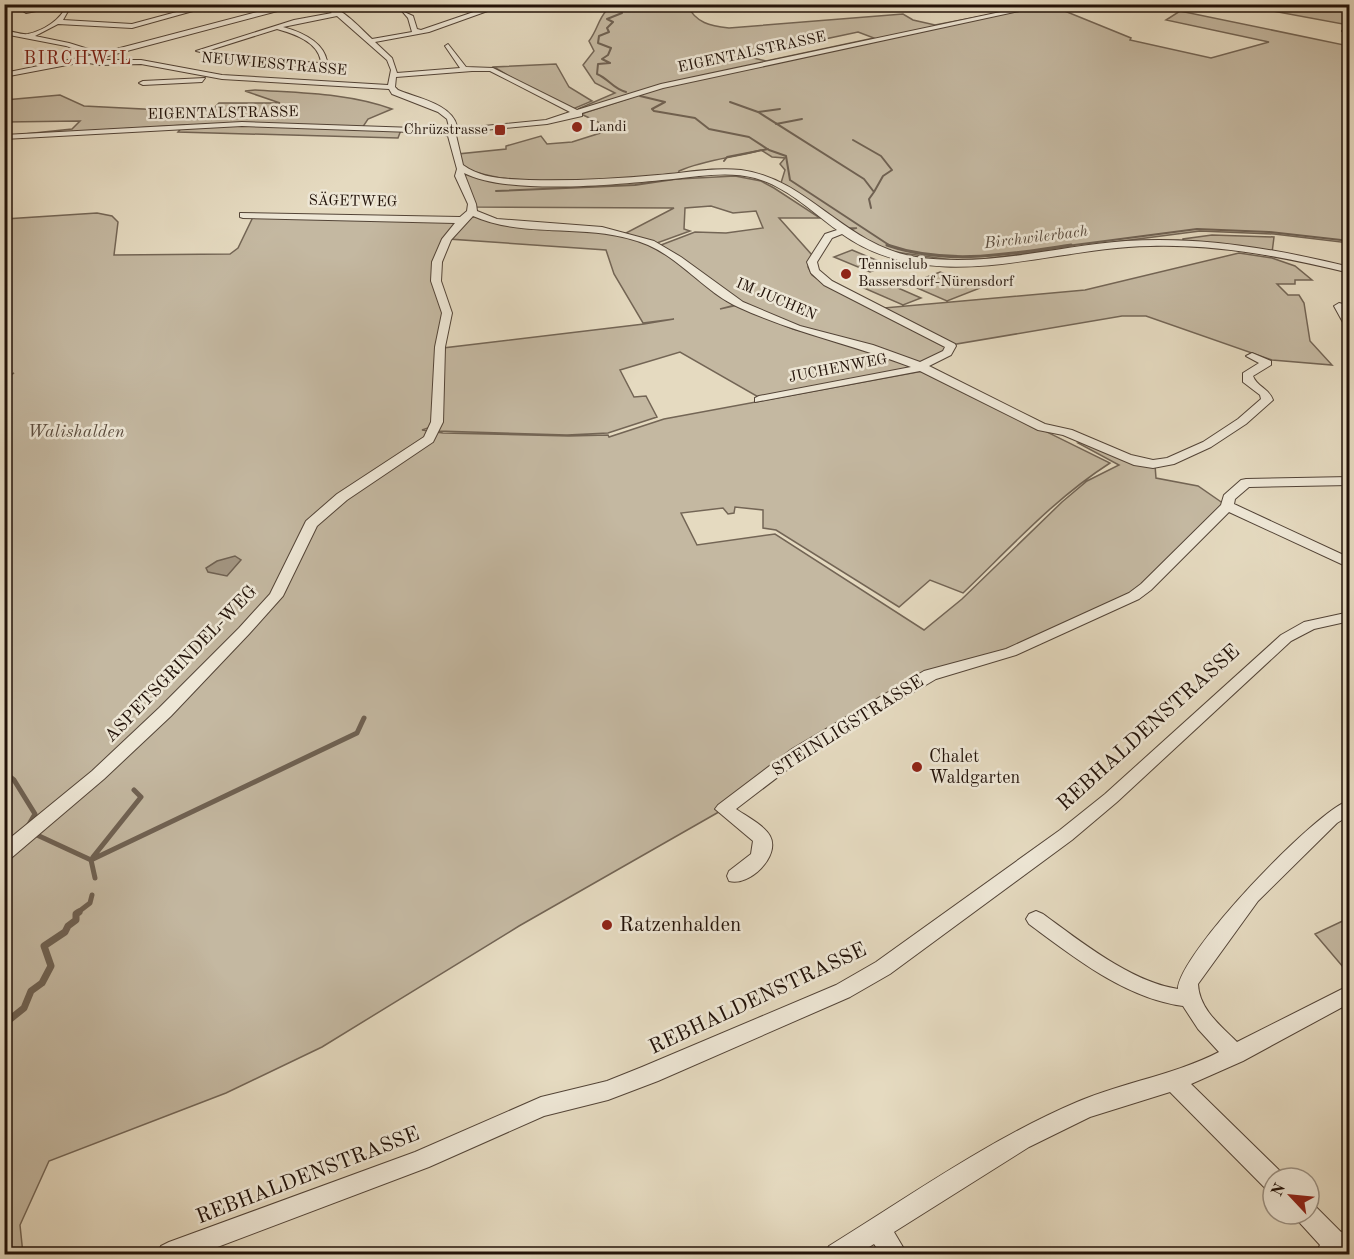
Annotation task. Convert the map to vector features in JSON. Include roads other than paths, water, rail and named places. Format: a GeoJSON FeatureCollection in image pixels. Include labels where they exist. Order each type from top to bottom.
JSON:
{"type":"FeatureCollection","features":[{"type":"Feature","properties":{"kind":"street"},"geometry":{"type":"LineString","coordinates":[[26,11],[64,4]]}},
{"type":"Feature","properties":{"kind":"street"},"geometry":{"type":"LineString","coordinates":[[29,36],[56,22],[69,11],[69,4]]}},
{"type":"Feature","properties":{"kind":"street"},"geometry":{"type":"LineString","coordinates":[[56,22],[118,27],[146,24],[214,4]]}},
{"type":"Feature","properties":{"kind":"street"},"geometry":{"type":"LineString","coordinates":[[4,75],[83,60],[301,4]]}},
{"type":"Feature","properties":{"kind":"street"},"geometry":{"type":"LineString","coordinates":[[323,4],[350,22],[390,59],[393,75],[391,87],[402,96],[447,114],[452,120],[449,131],[457,164],[461,169],[497,180],[538,183],[603,182],[744,173],[771,182],[796,196],[844,230],[879,251],[935,262],[985,261],[1151,242],[1237,250],[1350,270]]}},
{"type":"Feature","properties":{"kind":"street"},"geometry":{"type":"LineString","coordinates":[[369,40],[421,32],[504,4]]}},
{"type":"Feature","properties":{"kind":"street","name":"EIGENTALSTRASSE"},"geometry":{"type":"LineString","coordinates":[[4,137],[242,124],[449,131],[530,124],[579,114],[644,91],[680,82],[1049,4]]}},
{"type":"Feature","properties":{"kind":"street"},"geometry":{"type":"LineString","coordinates":[[469,9],[481,13]]}},
{"type":"Feature","properties":{"kind":"street"},"geometry":{"type":"LineString","coordinates":[[404,12],[412,19],[414,30],[421,32]]}},
{"type":"Feature","properties":{"kind":"street"},"geometry":{"type":"LineString","coordinates":[[321,65],[247,60],[200,51],[276,27],[339,14]]}},
{"type":"Feature","properties":{"kind":"street"},"geometry":{"type":"LineString","coordinates":[[168,17],[180,20]]}},
{"type":"Feature","properties":{"kind":"street"},"geometry":{"type":"LineString","coordinates":[[200,23],[216,26]]}},
{"type":"Feature","properties":{"kind":"street"},"geometry":{"type":"LineString","coordinates":[[1350,23],[1345,30],[1350,36]]}},
{"type":"Feature","properties":{"kind":"street"},"geometry":{"type":"LineString","coordinates":[[276,27],[306,37],[324,56],[324,62],[321,65],[298,81]]}},
{"type":"Feature","properties":{"kind":"street"},"geometry":{"type":"LineString","coordinates":[[4,32],[67,44],[99,55]]}},
{"type":"Feature","properties":{"kind":"street"},"geometry":{"type":"LineString","coordinates":[[448,46],[464,69]]}},
{"type":"Feature","properties":{"kind":"street","name":"NEUWIESSTRASSE"},"geometry":{"type":"LineString","coordinates":[[83,60],[100,63],[141,62],[232,78],[391,87]]}},
{"type":"Feature","properties":{"kind":"street"},"geometry":{"type":"LineString","coordinates":[[393,75],[464,69],[495,71],[526,89],[579,114]]}},
{"type":"Feature","properties":{"kind":"street"},"geometry":{"type":"LineString","coordinates":[[142,83],[232,78]]}},
{"type":"Feature","properties":{"kind":"street"},"geometry":{"type":"LineString","coordinates":[[461,169],[459,176],[472,204],[472,212]]}},
{"type":"Feature","properties":{"kind":"street","name":"ASPETSGRINDEL-WEG"},"geometry":{"type":"LineString","coordinates":[[4,854],[98,776],[165,712],[244,631],[276,596],[311,524],[342,497],[429,439],[437,422],[440,347],[447,313],[436,281],[437,262],[447,239],[462,220],[472,212]]}},
{"type":"Feature","properties":{"kind":"street","name":"IM JUCHEN"},"geometry":{"type":"LineString","coordinates":[[472,212],[501,223],[602,230],[651,243],[678,259],[739,304],[796,328],[869,346],[922,367],[1042,427],[1053,428],[1089,440],[1139,463],[1155,465],[1173,461],[1218,438],[1267,400],[1265,393],[1249,382],[1247,375],[1268,363],[1252,356]]}},
{"type":"Feature","properties":{"kind":"street","name":"SÄGETWEG"},"geometry":{"type":"LineString","coordinates":[[243,215],[462,220]]}},
{"type":"Feature","properties":{"kind":"street"},"geometry":{"type":"LineString","coordinates":[[844,230],[828,236],[812,262],[814,272],[838,288],[951,346],[947,352],[922,367]]}},
{"type":"Feature","properties":{"kind":"street"},"geometry":{"type":"LineString","coordinates":[[1339,306],[1350,326]]}},
{"type":"Feature","properties":{"kind":"street","name":"JUCHENWEG"},"geometry":{"type":"LineString","coordinates":[[759,400],[922,367]]}},
{"type":"Feature","properties":{"kind":"street","name":"STEINLIGSTRASSE"},"geometry":{"type":"LineString","coordinates":[[736,876],[758,862],[764,851],[762,838],[724,809],[798,753],[930,675],[1011,652],[1134,596],[1146,587],[1227,506],[1229,498],[1246,483],[1350,482]]}},
{"type":"Feature","properties":{"kind":"street"},"geometry":{"type":"LineString","coordinates":[[1227,506],[1350,564]]}},
{"type":"Feature","properties":{"kind":"street","name":"REBHALDENSTRASSE"},"geometry":{"type":"LineString","coordinates":[[170,1254],[421,1160],[541,1107],[608,1090],[650,1074],[843,991],[884,968],[1066,835],[1111,798],[1286,638],[1309,625],[1350,616]]}},
{"type":"Feature","properties":{"kind":"street"},"geometry":{"type":"LineString","coordinates":[[1236,1055],[1197,1013],[1190,999],[1188,986],[1193,973],[1251,896],[1330,818],[1350,806]]}},
{"type":"Feature","properties":{"kind":"street"},"geometry":{"type":"LineString","coordinates":[[1036,920],[1140,985],[1176,999],[1190,999]]}},
{"type":"Feature","properties":{"kind":"street"},"geometry":{"type":"LineString","coordinates":[[837,1254],[1021,1140],[1085,1109],[1174,1082],[1236,1055],[1350,993]]}},
{"type":"Feature","properties":{"kind":"street"},"geometry":{"type":"LineString","coordinates":[[1174,1082],[1261,1168]]}},
{"type":"Feature","properties":{"kind":"street"},"geometry":{"type":"LineString","coordinates":[[1319,1226],[1339,1247]]}},
{"type":"Feature","properties":{"kind":"street"},"geometry":{"type":"LineString","coordinates":[[878,1229],[895,1254]]}},
{"type":"Feature","properties":{"kind":"waterway"},"geometry":{"type":"LineString","coordinates":[[614,4],[619,6],[622,13],[607,19],[613,22],[607,28],[609,32],[599,36],[598,43],[611,48],[608,55],[602,59],[610,63],[598,64],[597,74],[626,92]]}},
{"type":"Feature","properties":{"kind":"waterway"},"geometry":{"type":"LineString","coordinates":[[640,96],[665,102],[652,109],[654,111],[695,118],[709,129],[749,137],[768,149]]}},
{"type":"Feature","properties":{"kind":"waterway"},"geometry":{"type":"LineString","coordinates":[[730,102],[758,112]]}},
{"type":"Feature","properties":{"kind":"waterway"},"geometry":{"type":"LineString","coordinates":[[758,112],[780,109]]}},
{"type":"Feature","properties":{"kind":"waterway"},"geometry":{"type":"LineString","coordinates":[[758,112],[777,124]]}},
{"type":"Feature","properties":{"kind":"waterway"},"geometry":{"type":"LineString","coordinates":[[777,124],[802,119]]}},
{"type":"Feature","properties":{"kind":"waterway"},"geometry":{"type":"LineString","coordinates":[[777,124],[864,179],[874,192]]}},
{"type":"Feature","properties":{"kind":"waterway"},"geometry":{"type":"LineString","coordinates":[[853,140],[881,156],[892,170],[883,176],[874,192]]}},
{"type":"Feature","properties":{"kind":"waterway"},"geometry":{"type":"LineString","coordinates":[[724,161],[727,157],[768,149]]}},
{"type":"Feature","properties":{"kind":"waterway","name":"Birchwilerbach"},"geometry":{"type":"LineString","coordinates":[[768,149],[786,156],[790,180],[890,246]]}},
{"type":"Feature","properties":{"kind":"waterway"},"geometry":{"type":"LineString","coordinates":[[496,191],[635,185],[682,178]]}},
{"type":"Feature","properties":{"kind":"waterway"},"geometry":{"type":"LineString","coordinates":[[871,208],[869,199],[874,192]]}},
{"type":"Feature","properties":{"kind":"waterway","name":"Birchwilerbach"},"geometry":{"type":"LineString","coordinates":[[1059,247],[1197,229],[1269,232],[1350,241]]}},
{"type":"Feature","properties":{"kind":"waterway","name":"Birchwilerbach"},"geometry":{"type":"LineString","coordinates":[[890,246],[933,255],[956,257],[1071,245]]}},
{"type":"Feature","properties":{"kind":"waterway"},"geometry":{"type":"LineString","coordinates":[[91,860],[357,733],[364,718]]}},
{"type":"Feature","properties":{"kind":"waterway"},"geometry":{"type":"LineString","coordinates":[[4,772],[14,780],[35,814],[28,826]]}},
{"type":"Feature","properties":{"kind":"waterway"},"geometry":{"type":"LineString","coordinates":[[93,857],[141,797],[134,790]]}},
{"type":"Feature","properties":{"kind":"waterway"},"geometry":{"type":"LineString","coordinates":[[37,835],[91,860]]}},
{"type":"Feature","properties":{"kind":"waterway"},"geometry":{"type":"LineString","coordinates":[[91,860],[95,878]]}},
{"type":"Feature","properties":{"kind":"waterway"},"geometry":{"type":"LineString","coordinates":[[77,913],[90,903],[92,895]]}},
{"type":"Feature","properties":{"kind":"waterway"},"geometry":{"type":"LineString","coordinates":[[4,1024],[24,1008],[31,991],[42,983],[51,966],[44,946],[65,932],[68,926],[76,920],[76,914],[79,912]]}},
{"type":"Feature","properties":{"kind":"place","name":"Landi"},"geometry":{"type":"Point","coordinates":[577,127]}},
{"type":"Feature","properties":{"kind":"place","name":"Chrüzstrasse"},"geometry":{"type":"Point","coordinates":[500,130]}},
{"type":"Feature","properties":{"kind":"place","name":"Tennisclub Bassersdorf-Nürensdorf"},"geometry":{"type":"Point","coordinates":[846,274]}},
{"type":"Feature","properties":{"kind":"place","name":"Chalet Waldgarten"},"geometry":{"type":"Point","coordinates":[917,767]}},
{"type":"Feature","properties":{"kind":"place","name":"Ratzenhalden"},"geometry":{"type":"Point","coordinates":[607,925]}},
{"type":"Feature","properties":{"kind":"district","name":"BIRCHWIL"},"geometry":{"type":"Point","coordinates":[78,59]}},
{"type":"Feature","properties":{"kind":"park label","name":"Walishalden"},"geometry":{"type":"Point","coordinates":[76,432]}}]}
